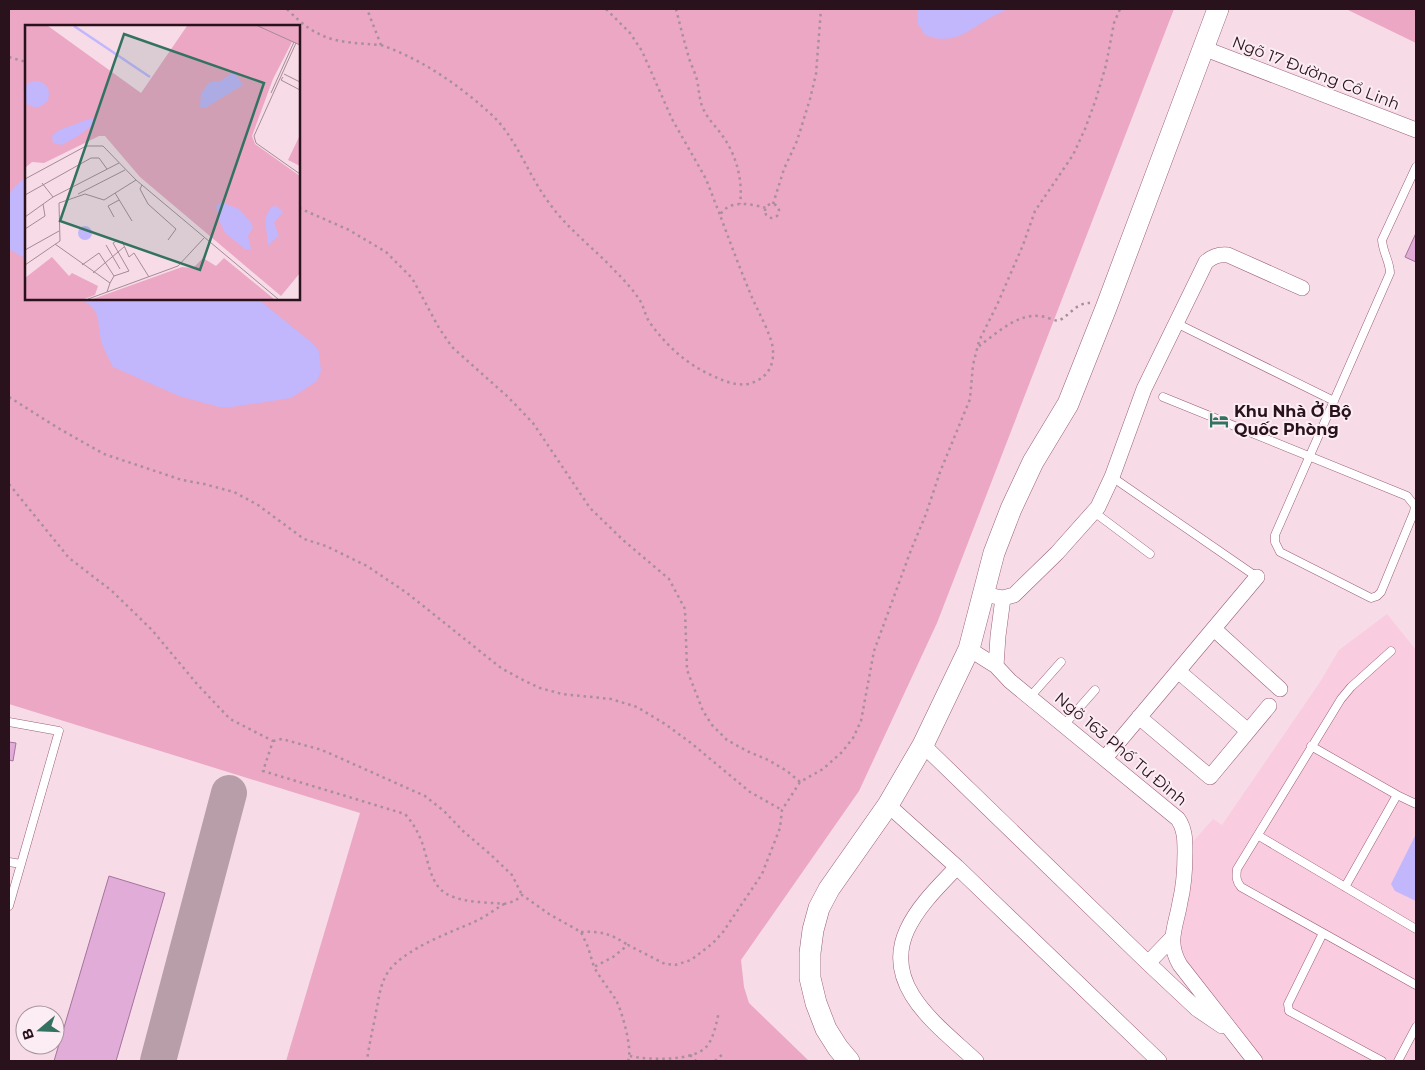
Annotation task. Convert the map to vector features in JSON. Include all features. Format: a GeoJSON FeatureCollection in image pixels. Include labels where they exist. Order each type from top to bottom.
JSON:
{"type":"FeatureCollection","features":[{"type":"Feature","properties":{"kind":"street"},"geometry":{"type":"LineString","coordinates":[[849,1061],[826,1030],[816,1004],[810,978],[810,953],[813,930],[819,908],[829,889],[888,805],[923,745],[969,649],[994,553],[1011,509],[1033,462],[1068,404],[1218,9]]}},
{"type":"Feature","properties":{"kind":"street","name":"Ngõ 17 Đường Cổ Linh"},"geometry":{"type":"LineString","coordinates":[[1203,48],[1416,130]]}},
{"type":"Feature","properties":{"kind":"street"},"geometry":{"type":"LineString","coordinates":[[982,594],[1003,598],[1014,595],[1057,554],[1094,512],[1112,477],[1144,389],[1206,262],[1211,257],[1220,254],[1228,255],[1302,288]]}},
{"type":"Feature","properties":{"kind":"street"},"geometry":{"type":"LineString","coordinates":[[1105,758],[1257,577]]}},
{"type":"Feature","properties":{"kind":"street"},"geometry":{"type":"LineString","coordinates":[[996,666],[1003,598]]}},
{"type":"Feature","properties":{"kind":"street"},"geometry":{"type":"LineString","coordinates":[[1214,629],[1280,689]]}},
{"type":"Feature","properties":{"kind":"street","name":"Ngõ 163 Phố Tư Đình"},"geometry":{"type":"LineString","coordinates":[[969,649],[996,666],[1010,681],[1175,816],[1183,828],[1185,845],[1180,903],[1172,938],[1174,952],[1180,965],[1256,1061]]}},
{"type":"Feature","properties":{"kind":"street"},"geometry":{"type":"LineString","coordinates":[[1178,671],[1248,731]]}},
{"type":"Feature","properties":{"kind":"street"},"geometry":{"type":"LineString","coordinates":[[1139,717],[1210,777],[1269,706]]}},
{"type":"Feature","properties":{"kind":"street"},"geometry":{"type":"LineString","coordinates":[[923,745],[1148,964],[1197,1009],[1235,1035]]}},
{"type":"Feature","properties":{"kind":"street"},"geometry":{"type":"LineString","coordinates":[[888,805],[957,867],[1159,1061]]}},
{"type":"Feature","properties":{"kind":"street"},"geometry":{"type":"LineString","coordinates":[[957,867],[926,902],[907,929],[900,950],[901,970],[907,989],[920,1007],[976,1061]]}},
{"type":"Feature","properties":{"kind":"street"},"geometry":{"type":"LineString","coordinates":[[1148,964],[1172,938]]}},
{"type":"Feature","properties":{"kind":"lane"},"geometry":{"type":"LineString","coordinates":[[1163,397],[1311,456],[1407,496],[1415,506],[1414,512],[1381,592],[1377,596],[1371,598],[1280,552],[1277,548],[1275,535],[1311,456],[1390,273],[1390,266],[1383,251],[1382,240],[1416,167]]}},
{"type":"Feature","properties":{"kind":"lane"},"geometry":{"type":"LineString","coordinates":[[1176,323],[1334,401]]}},
{"type":"Feature","properties":{"kind":"lane"},"geometry":{"type":"LineString","coordinates":[[1112,477],[1257,577]]}},
{"type":"Feature","properties":{"kind":"lane"},"geometry":{"type":"LineString","coordinates":[[1094,512],[1150,554]]}},
{"type":"Feature","properties":{"kind":"lane"},"geometry":{"type":"LineString","coordinates":[[1391,651],[1341,698],[1237,870],[1237,882],[1241,887],[1416,986]]}},
{"type":"Feature","properties":{"kind":"lane"},"geometry":{"type":"LineString","coordinates":[[1030,696],[1061,662]]}},
{"type":"Feature","properties":{"kind":"lane"},"geometry":{"type":"LineString","coordinates":[[1064,725],[1095,690]]}},
{"type":"Feature","properties":{"kind":"lane"},"geometry":{"type":"LineString","coordinates":[[9,722],[59,730],[9,906]]}},
{"type":"Feature","properties":{"kind":"lane"},"geometry":{"type":"LineString","coordinates":[[1311,746],[1396,795],[1416,804]]}},
{"type":"Feature","properties":{"kind":"lane"},"geometry":{"type":"LineString","coordinates":[[1345,887],[1396,795]]}},
{"type":"Feature","properties":{"kind":"lane"},"geometry":{"type":"LineString","coordinates":[[1259,836],[1416,929]]}},
{"type":"Feature","properties":{"kind":"lane"},"geometry":{"type":"LineString","coordinates":[[9,862],[21,864]]}},
{"type":"Feature","properties":{"kind":"lane"},"geometry":{"type":"LineString","coordinates":[[1323,933],[1288,1004],[1289,1010],[1382,1061]]}},
{"type":"Feature","properties":{"kind":"lane"},"geometry":{"type":"LineString","coordinates":[[1398,1061],[1416,1026]]}},
{"type":"Feature","properties":{"kind":"path"},"geometry":{"type":"LineString","coordinates":[[288,9],[314,32],[331,40],[381,45],[402,52],[424,64],[460,89],[495,118],[515,145],[547,201],[574,232],[616,272],[640,300],[649,321],[678,354],[694,367],[739,385],[753,383],[767,374],[772,363],[773,349],[765,326],[739,267],[706,179],[672,119],[642,51],[630,33],[606,9]]}},
{"type":"Feature","properties":{"kind":"path"},"geometry":{"type":"LineString","coordinates":[[367,9],[381,45]]}},
{"type":"Feature","properties":{"kind":"path"},"geometry":{"type":"LineString","coordinates":[[676,9],[703,108],[708,118],[731,149],[741,182],[740,204]]}},
{"type":"Feature","properties":{"kind":"path"},"geometry":{"type":"LineString","coordinates":[[766,208],[773,204],[784,169],[797,141],[810,99],[816,74],[821,9]]}},
{"type":"Feature","properties":{"kind":"path"},"geometry":{"type":"LineString","coordinates":[[9,484],[69,558],[112,591],[152,630],[197,684],[230,719],[273,741],[282,739],[322,750],[425,796],[444,811],[463,831],[512,875],[522,895],[549,914],[581,932],[602,932],[611,935],[665,964],[675,965],[691,960],[702,953],[722,932],[762,874],[780,828],[782,810],[800,782],[822,769],[842,752],[853,738],[861,721],[874,651],[940,472],[970,399],[973,383],[973,365],[978,347],[1023,245],[1034,211],[1073,155],[1085,129],[1106,65],[1114,23],[1120,9]]}},
{"type":"Feature","properties":{"kind":"path"},"geometry":{"type":"LineString","coordinates":[[9,58],[25,62]]}},
{"type":"Feature","properties":{"kind":"path"},"geometry":{"type":"LineString","coordinates":[[720,215],[722,210],[729,206],[740,204],[757,205],[766,208]]}},
{"type":"Feature","properties":{"kind":"path"},"geometry":{"type":"LineString","coordinates":[[766,208],[766,215],[770,217],[778,215],[777,207],[773,204]]}},
{"type":"Feature","properties":{"kind":"path"},"geometry":{"type":"LineString","coordinates":[[300,208],[349,230],[386,252],[412,278],[438,328],[452,347],[508,396],[533,423],[590,508],[623,540],[669,579],[685,608],[685,650],[688,670],[703,712],[712,725],[727,740],[768,760],[787,771],[800,782]]}},
{"type":"Feature","properties":{"kind":"path"},"geometry":{"type":"LineString","coordinates":[[978,347],[1004,328],[1030,316],[1041,315],[1058,321],[1065,318],[1080,304],[1091,303]]}},
{"type":"Feature","properties":{"kind":"path"},"geometry":{"type":"LineString","coordinates":[[9,397],[104,454],[182,480],[234,492],[258,505],[304,539],[326,546],[367,566],[407,593],[501,668],[523,680],[540,688],[562,694],[611,699],[637,707],[691,743],[750,792],[782,810]]}},
{"type":"Feature","properties":{"kind":"path"},"geometry":{"type":"LineString","coordinates":[[273,741],[264,771],[405,814],[414,824],[422,841],[433,879],[439,888],[448,896],[460,899],[504,904]]}},
{"type":"Feature","properties":{"kind":"path"},"geometry":{"type":"LineString","coordinates":[[368,1061],[370,1038],[381,986],[389,971],[400,959],[450,932],[476,921],[504,904],[515,901],[522,895]]}},
{"type":"Feature","properties":{"kind":"path"},"geometry":{"type":"LineString","coordinates":[[581,932],[594,966],[617,1002],[629,1043],[630,1056],[628,1061]]}},
{"type":"Feature","properties":{"kind":"path"},"geometry":{"type":"LineString","coordinates":[[594,966],[613,957],[628,945]]}},
{"type":"Feature","properties":{"kind":"path"},"geometry":{"type":"LineString","coordinates":[[630,1056],[667,1059],[690,1055],[706,1048],[714,1031],[719,1012]]}},
{"type":"Feature","properties":{"kind":"path"},"geometry":{"type":"LineString","coordinates":[[715,1061],[724,1053]]}},
{"type":"Feature","properties":{"kind":"path"},"geometry":{"type":"LineString","coordinates":[[690,1055],[696,1061]]}},
{"type":"Feature","properties":{"kind":"shaded area"},"geometry":{"type":"Polygon","coordinates":[[[9,9],[1174,9],[937,623],[859,791],[741,960],[744,987],[749,1003],[809,1061],[286,1061],[360,813],[9,704],[9,9]]]}},
{"type":"Feature","properties":{"kind":"shaded area"},"geometry":{"type":"Polygon","coordinates":[[[917,9],[1008,9],[961,35],[941,39],[925,35],[918,24],[917,9]]]}},
{"type":"Feature","properties":{"kind":"shaded area"},"geometry":{"type":"Polygon","coordinates":[[[1346,9],[1416,9],[1416,43],[1346,9]]]}},
{"type":"Feature","properties":{"kind":"shaded area"},"geometry":{"type":"Polygon","coordinates":[[[25,178],[25,258],[9,249],[9,195],[15,186],[25,178]]]}},
{"type":"Feature","properties":{"kind":"shaded area"},"geometry":{"type":"Polygon","coordinates":[[[82,300],[259,300],[311,342],[319,351],[321,371],[317,381],[291,398],[232,407],[219,407],[179,396],[113,367],[102,343],[96,312],[82,300]]]}},
{"type":"Feature","properties":{"kind":"shaded area"},"geometry":{"type":"Polygon","coordinates":[[[1387,614],[1416,650],[1416,1061],[1264,1061],[1183,958],[1177,925],[1189,846],[1213,819],[1222,825],[1320,682],[1339,650],[1387,614]]]}},
{"type":"Feature","properties":{"kind":"shaded area"},"geometry":{"type":"Polygon","coordinates":[[[1416,834],[1416,901],[1395,891],[1391,884],[1416,834]]]}},
{"type":"Feature","properties":{"kind":"building"},"geometry":{"type":"Polygon","coordinates":[[[1416,233],[1416,262],[1405,257],[1416,233]]]}},
{"type":"Feature","properties":{"kind":"building"},"geometry":{"type":"Polygon","coordinates":[[[9,742],[16,743],[13,761],[9,760],[9,742]]]}},
{"type":"Feature","properties":{"kind":"building"},"geometry":{"type":"Polygon","coordinates":[[[109,876],[165,893],[116,1061],[54,1061],[56,1055],[65,1055],[65,1024],[109,876]]]}},
{"type":"Feature","properties":{"kind":"taxiway"},"geometry":{"type":"LineString","coordinates":[[158,1061],[229,793]]}},
{"type":"Feature","properties":{"kind":"place","name":"Khu Nhà Ở Bộ Quốc Phòng"},"geometry":{"type":"Point","coordinates":[1219,420]}}]}
